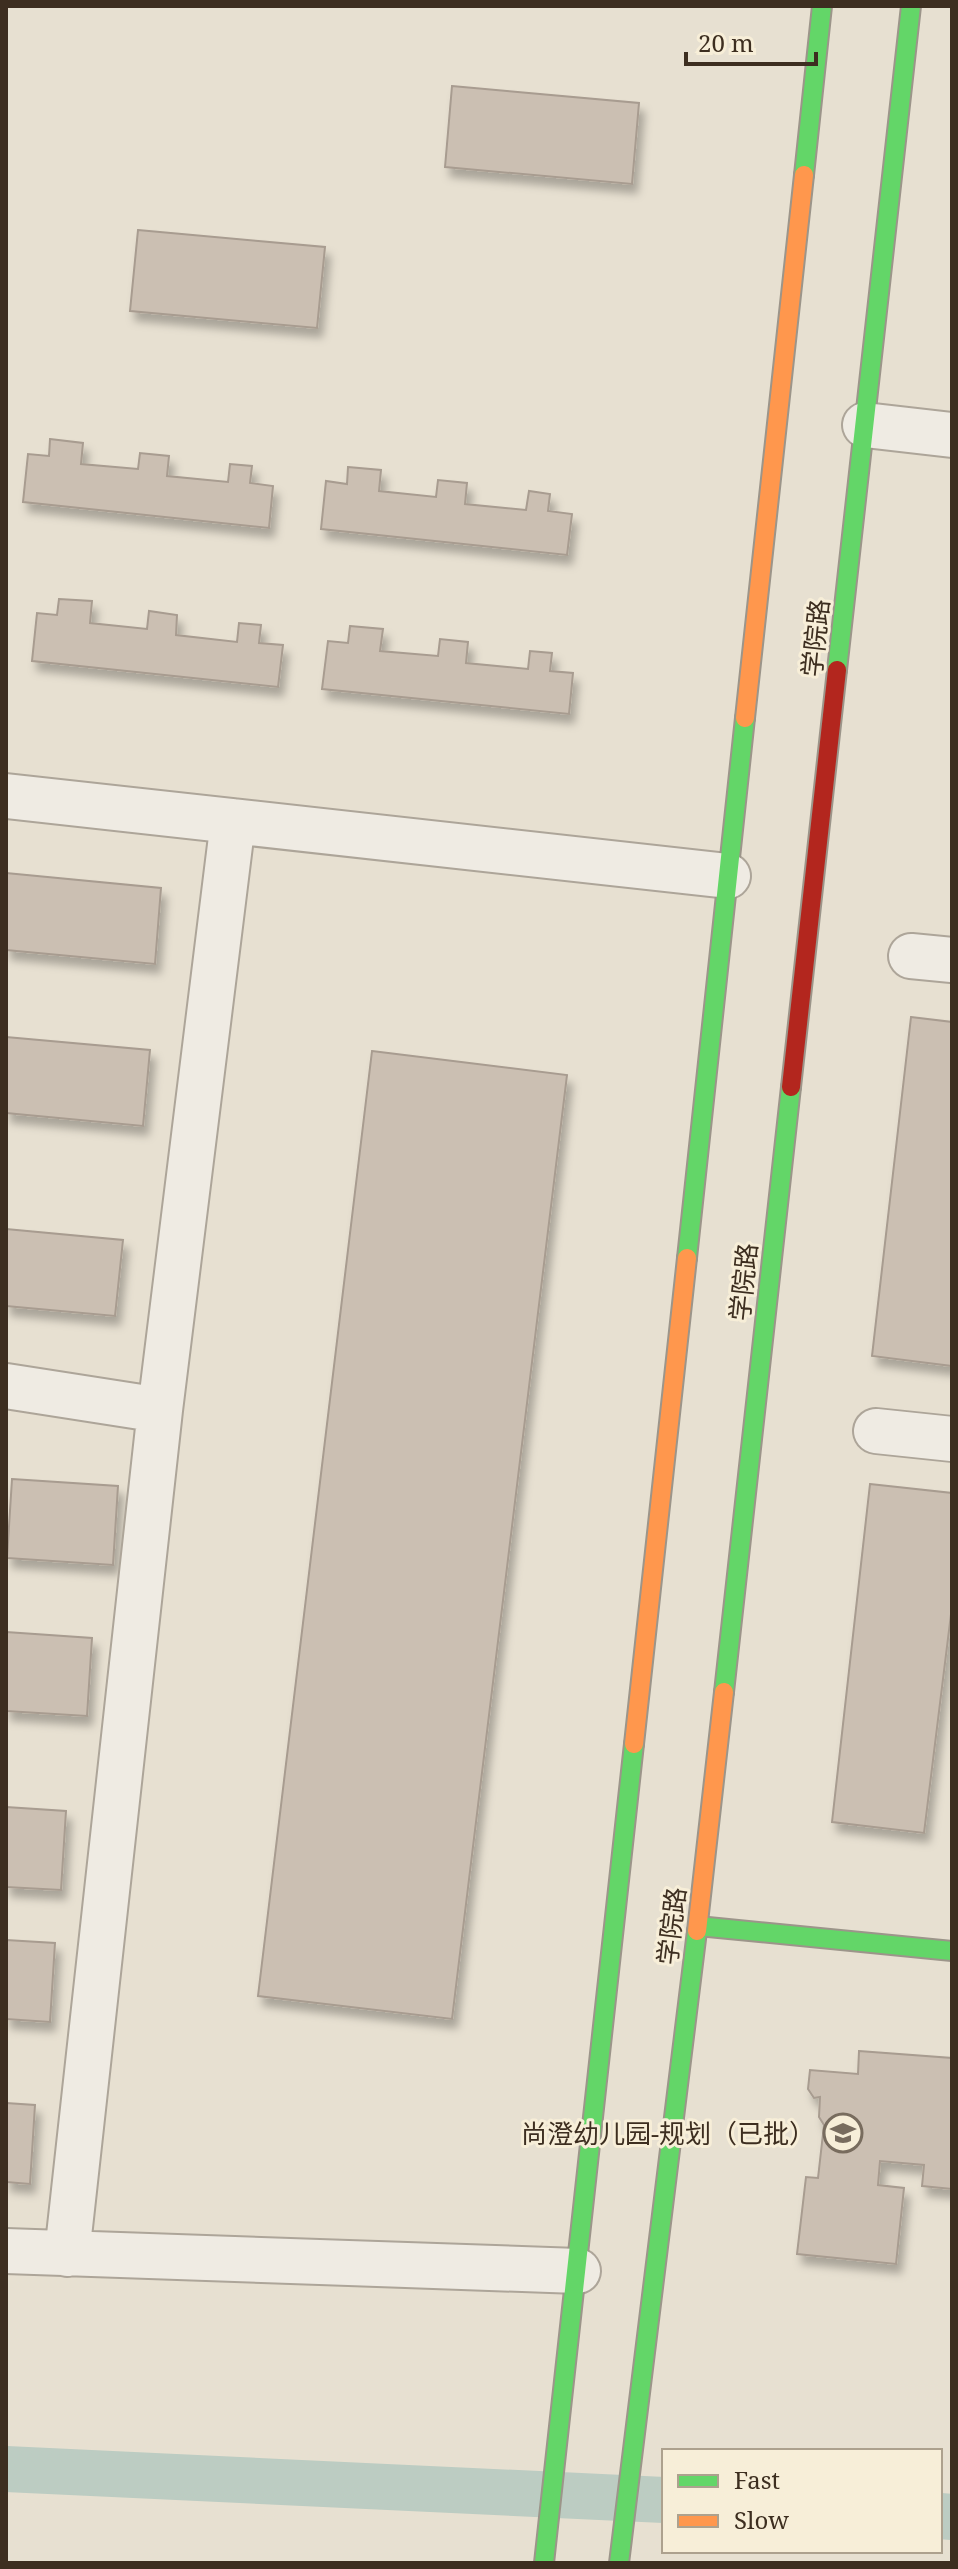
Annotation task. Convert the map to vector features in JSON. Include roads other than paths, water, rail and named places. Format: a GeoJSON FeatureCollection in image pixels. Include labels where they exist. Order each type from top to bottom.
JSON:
{"type":"FeatureCollection","features":[{"type":"Feature","properties":{"kind":"main road"},"geometry":{"type":"LineString","coordinates":[[544,2563],[822,6]]}},
{"type":"Feature","properties":{"kind":"main road","name":"学院路"},"geometry":{"type":"LineString","coordinates":[[619,2563],[698,1926],[911,6]]}},
{"type":"Feature","properties":{"kind":"main road"},"geometry":{"type":"LineString","coordinates":[[698,1926],[952,1951]]}},
{"type":"Feature","properties":{"kind":"street"},"geometry":{"type":"LineString","coordinates":[[865,425],[952,435]]}},
{"type":"Feature","properties":{"kind":"street"},"geometry":{"type":"LineString","coordinates":[[6,796],[728,876]]}},
{"type":"Feature","properties":{"kind":"street"},"geometry":{"type":"LineString","coordinates":[[67,2254],[160,1410],[233,821]]}},
{"type":"Feature","properties":{"kind":"street"},"geometry":{"type":"LineString","coordinates":[[6,1386],[160,1410]]}},
{"type":"Feature","properties":{"kind":"street"},"geometry":{"type":"LineString","coordinates":[[876,1431],[952,1439]]}},
{"type":"Feature","properties":{"kind":"street"},"geometry":{"type":"LineString","coordinates":[[6,2251],[578,2271]]}},
{"type":"Feature","properties":{"kind":"waterway"},"geometry":{"type":"LineString","coordinates":[[6,2469],[662,2500]]}},
{"type":"Feature","properties":{"kind":"waterway"},"geometry":{"type":"LineString","coordinates":[[942,2516],[952,2517]]}},
{"type":"Feature","properties":{"kind":"place","name":"尚澄幼儿园-规划（已批）"},"geometry":{"type":"Point","coordinates":[843,2133]}}]}
